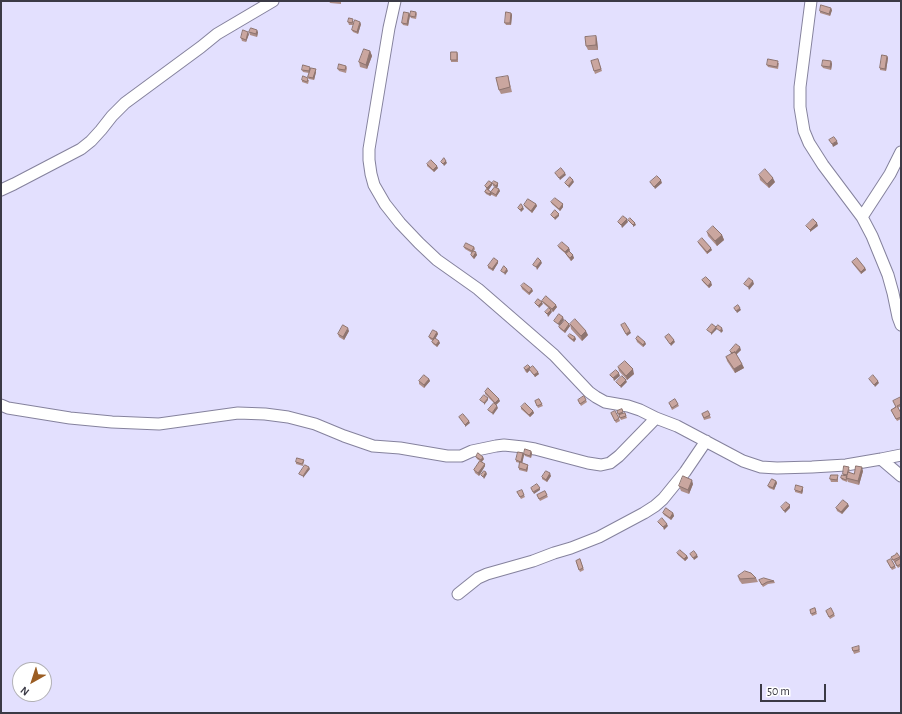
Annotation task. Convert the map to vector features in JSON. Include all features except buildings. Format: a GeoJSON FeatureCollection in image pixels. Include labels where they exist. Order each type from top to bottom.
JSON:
{"type":"FeatureCollection","features":[{"type":"Feature","properties":{"kind":"street"},"geometry":{"type":"LineString","coordinates":[[1,190],[81,149],[91,142],[112,116],[125,103],[217,34],[273,1]]}},
{"type":"Feature","properties":{"kind":"street"},"geometry":{"type":"LineString","coordinates":[[395,1],[372,130],[369,160],[371,174],[374,185],[385,204],[400,223],[437,260],[478,289],[530,334],[554,355],[588,392],[605,402],[634,408],[677,426],[743,461],[761,466],[777,468],[812,467],[846,464],[901,455]]}},
{"type":"Feature","properties":{"kind":"street"},"geometry":{"type":"LineString","coordinates":[[811,1],[800,88],[800,107],[804,131],[809,143],[862,217],[872,236],[888,275],[901,325]]}},
{"type":"Feature","properties":{"kind":"street"},"geometry":{"type":"LineString","coordinates":[[862,217],[890,174],[901,152]]}},
{"type":"Feature","properties":{"kind":"street"},"geometry":{"type":"LineString","coordinates":[[1,405],[8,408],[70,418],[159,424],[238,413],[266,414],[288,417],[314,424],[373,446],[400,448],[447,456],[461,456],[472,451],[504,445],[534,449],[601,465],[610,463],[619,456],[656,418]]}},
{"type":"Feature","properties":{"kind":"street"},"geometry":{"type":"LineString","coordinates":[[458,594],[478,578],[487,574],[571,548],[599,537],[644,513],[663,499],[685,472],[706,441]]}},
{"type":"Feature","properties":{"kind":"street"},"geometry":{"type":"LineString","coordinates":[[881,459],[901,476]]}}]}
